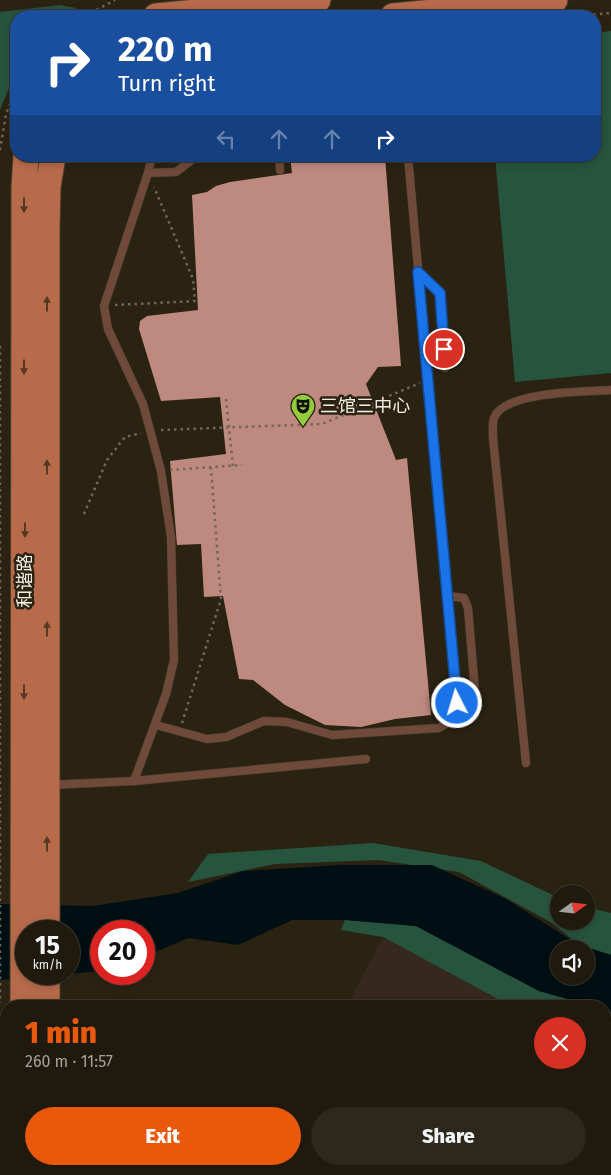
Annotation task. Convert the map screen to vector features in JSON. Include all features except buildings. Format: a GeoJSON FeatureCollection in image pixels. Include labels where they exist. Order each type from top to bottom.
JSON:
{"type":"FeatureCollection","features":[{"type":"Feature","properties":{"kind":"main road"},"geometry":{"type":"LineString","coordinates":[[217,10],[318,0]]}},
{"type":"Feature","properties":{"kind":"main road"},"geometry":{"type":"LineString","coordinates":[[454,10],[555,0]]}},
{"type":"Feature","properties":{"kind":"main road","name":"和谐路"},"geometry":{"type":"LineString","coordinates":[[26,162],[24,188],[24,892],[31,992]]}},
{"type":"Feature","properties":{"kind":"main road","name":"和谐路"},"geometry":{"type":"LineString","coordinates":[[41,920],[24,892],[48,785],[47,228],[49,179],[52,162]]}},
{"type":"Feature","properties":{"kind":"lane"},"geometry":{"type":"LineString","coordinates":[[134,780],[156,725],[174,660],[171,537],[161,471],[143,404],[108,329],[104,306],[151,162]]}},
{"type":"Feature","properties":{"kind":"lane"},"geometry":{"type":"LineString","coordinates":[[148,173],[176,172],[189,162]]}},
{"type":"Feature","properties":{"kind":"lane"},"geometry":{"type":"LineString","coordinates":[[279,162],[280,170]]}},
{"type":"Feature","properties":{"kind":"lane"},"geometry":{"type":"LineString","coordinates":[[156,725],[207,739],[226,737],[264,721],[287,722],[332,735],[440,728],[454,720],[457,703],[409,162]]}},
{"type":"Feature","properties":{"kind":"lane"},"geometry":{"type":"LineString","coordinates":[[418,272],[440,293],[445,368]]}},
{"type":"Feature","properties":{"kind":"lane"},"geometry":{"type":"LineString","coordinates":[[526,764],[493,438],[494,418],[506,405],[520,399],[611,390]]}},
{"type":"Feature","properties":{"kind":"lane"},"geometry":{"type":"LineString","coordinates":[[448,596],[464,598],[468,608],[475,691]]}},
{"type":"Feature","properties":{"kind":"lane"},"geometry":{"type":"LineString","coordinates":[[48,785],[134,780],[366,759]]}},
{"type":"Feature","properties":{"kind":"path"},"geometry":{"type":"LineString","coordinates":[[96,10],[115,0]]}},
{"type":"Feature","properties":{"kind":"path"},"geometry":{"type":"LineString","coordinates":[[0,150],[6,114],[10,104]]}},
{"type":"Feature","properties":{"kind":"path"},"geometry":{"type":"LineString","coordinates":[[104,306],[195,302],[193,279],[159,196]]}},
{"type":"Feature","properties":{"kind":"path"},"geometry":{"type":"LineString","coordinates":[[0,346],[24,892],[31,992],[8,1000]]}},
{"type":"Feature","properties":{"kind":"path"},"geometry":{"type":"LineString","coordinates":[[84,514],[107,460],[125,437],[150,431],[322,424],[428,379]]}},
{"type":"Feature","properties":{"kind":"path"},"geometry":{"type":"LineString","coordinates":[[226,399],[233,466]]}},
{"type":"Feature","properties":{"kind":"path"},"geometry":{"type":"LineString","coordinates":[[169,470],[242,465]]}},
{"type":"Feature","properties":{"kind":"path"},"geometry":{"type":"LineString","coordinates":[[179,732],[221,599],[211,468]]}},
{"type":"Feature","properties":{"kind":"shaded area"},"geometry":{"type":"Polygon","coordinates":[[[341,865],[432,865],[506,899],[550,927],[550,930],[555,930],[571,940],[550,940],[550,985],[595,985],[595,950],[611,955],[611,1000],[571,1000],[539,991],[416,926],[345,920],[292,920],[238,945],[188,938],[155,952],[155,920],[90,920],[90,972],[80,973],[80,920],[15,920],[15,979],[0,980],[0,904],[93,906],[178,893],[243,871],[341,865]]]}},
{"type":"Feature","properties":{"kind":"shaded area"},"geometry":{"type":"Polygon","coordinates":[[[383,937],[500,1000],[350,1000],[383,937]]]}},
{"type":"Feature","properties":{"kind":"green space"},"geometry":{"type":"Polygon","coordinates":[[[60,5],[76,8],[74,10],[17,10],[60,5]]]}},
{"type":"Feature","properties":{"kind":"green space"},"geometry":{"type":"Polygon","coordinates":[[[10,11],[10,86],[0,110],[0,12],[10,11]]]}},
{"type":"Feature","properties":{"kind":"green space"},"geometry":{"type":"Polygon","coordinates":[[[611,31],[611,373],[515,382],[496,162],[601,162],[601,32],[611,31]]]}},
{"type":"Feature","properties":{"kind":"green space"},"geometry":{"type":"Polygon","coordinates":[[[373,843],[481,861],[550,894],[550,922],[459,872],[378,860],[275,864],[188,882],[208,854],[373,843]]]}},
{"type":"Feature","properties":{"kind":"green space"},"geometry":{"type":"Polygon","coordinates":[[[595,909],[611,913],[611,955],[595,950],[595,940],[573,940],[561,930],[595,930],[595,909]]]}},
{"type":"Feature","properties":{"kind":"green space"},"geometry":{"type":"Polygon","coordinates":[[[345,920],[416,926],[539,991],[571,1000],[500,1000],[383,937],[341,930],[345,920]]]}},
{"type":"Feature","properties":{"kind":"place","name":"三馆三中心"},"geometry":{"type":"Point","coordinates":[303,427]}},
{"type":"Feature","properties":{"kind":"route"},"geometry":{"type":"LineString","coordinates":[[444,349],[440,293],[418,272],[457,703]]}}]}
